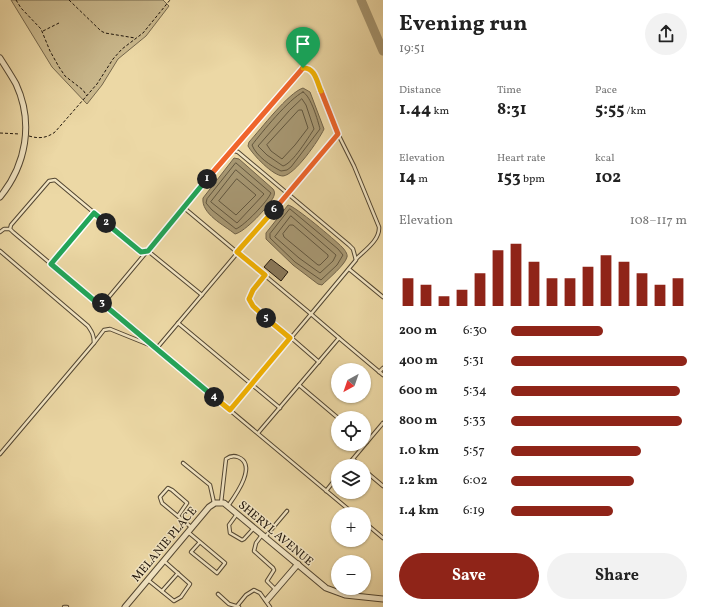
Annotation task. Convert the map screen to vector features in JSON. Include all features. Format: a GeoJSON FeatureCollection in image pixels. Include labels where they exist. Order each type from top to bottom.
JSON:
{"type":"FeatureCollection","features":[{"type":"Feature","properties":{"kind":"street"},"geometry":{"type":"LineString","coordinates":[[0,58],[16,85],[21,100],[25,134],[23,157],[11,184],[0,197]]}},
{"type":"Feature","properties":{"kind":"street","name":"MELANIE PLACE"},"geometry":{"type":"LineString","coordinates":[[125,607],[209,507],[214,504],[224,504]]}},
{"type":"Feature","properties":{"kind":"street","name":"SHERYL AVENUE"},"geometry":{"type":"LineString","coordinates":[[224,504],[326,588],[345,595],[383,599]]}},
{"type":"Feature","properties":{"kind":"street"},"geometry":{"type":"LineString","coordinates":[[267,600],[298,564]]}},
{"type":"Feature","properties":{"kind":"lane"},"geometry":{"type":"LineString","coordinates":[[104,304],[183,207],[303,68],[307,68],[314,72],[338,134],[354,166],[379,226],[378,235],[230,410]]}},
{"type":"Feature","properties":{"kind":"lane"},"geometry":{"type":"LineString","coordinates":[[157,348],[338,134]]}},
{"type":"Feature","properties":{"kind":"lane"},"geometry":{"type":"LineString","coordinates":[[232,150],[238,152],[349,244],[353,249],[356,260]]}},
{"type":"Feature","properties":{"kind":"lane"},"geometry":{"type":"LineString","coordinates":[[10,229],[11,225],[49,180],[55,180],[141,252],[148,251],[202,295]]}},
{"type":"Feature","properties":{"kind":"lane"},"geometry":{"type":"LineString","coordinates":[[183,207],[383,375]]}},
{"type":"Feature","properties":{"kind":"lane"},"geometry":{"type":"LineString","coordinates":[[51,264],[94,213]]}},
{"type":"Feature","properties":{"kind":"lane"},"geometry":{"type":"LineString","coordinates":[[0,232],[4,229],[10,229],[96,302],[104,304],[345,507]]}},
{"type":"Feature","properties":{"kind":"lane"},"geometry":{"type":"LineString","coordinates":[[0,251],[88,326],[93,332],[94,343]]}},
{"type":"Feature","properties":{"kind":"lane"},"geometry":{"type":"LineString","coordinates":[[349,269],[383,297]]}},
{"type":"Feature","properties":{"kind":"lane"},"geometry":{"type":"LineString","coordinates":[[265,275],[250,295],[250,302],[319,362]]}},
{"type":"Feature","properties":{"kind":"lane"},"geometry":{"type":"LineString","coordinates":[[178,324],[280,408]]}},
{"type":"Feature","properties":{"kind":"lane"},"geometry":{"type":"LineString","coordinates":[[0,454],[104,330],[117,330],[157,348]]}},
{"type":"Feature","properties":{"kind":"lane"},"geometry":{"type":"LineString","coordinates":[[258,433],[339,338]]}},
{"type":"Feature","properties":{"kind":"lane"},"geometry":{"type":"LineString","coordinates":[[379,372],[383,368]]}},
{"type":"Feature","properties":{"kind":"lane"},"geometry":{"type":"LineString","coordinates":[[299,386],[331,412]]}},
{"type":"Feature","properties":{"kind":"lane"},"geometry":{"type":"LineString","coordinates":[[371,435],[383,423]]}},
{"type":"Feature","properties":{"kind":"lane"},"geometry":{"type":"LineString","coordinates":[[352,459],[358,451]]}},
{"type":"Feature","properties":{"kind":"lane"},"geometry":{"type":"LineString","coordinates":[[230,456],[241,458],[245,463],[246,473],[241,486],[224,504],[226,459],[230,456]]}},
{"type":"Feature","properties":{"kind":"lane"},"geometry":{"type":"LineString","coordinates":[[183,463],[210,485],[214,504]]}},
{"type":"Feature","properties":{"kind":"lane"},"geometry":{"type":"LineString","coordinates":[[371,476],[383,486]]}},
{"type":"Feature","properties":{"kind":"lane"},"geometry":{"type":"LineString","coordinates":[[326,491],[331,485]]}},
{"type":"Feature","properties":{"kind":"lane"},"geometry":{"type":"LineString","coordinates":[[178,516],[187,503],[168,488],[160,497],[160,500],[178,516],[200,542],[225,563],[217,573],[191,552],[200,542]]}},
{"type":"Feature","properties":{"kind":"lane"},"geometry":{"type":"LineString","coordinates":[[276,590],[267,581],[274,570],[273,568],[254,550],[256,543],[287,511]]}},
{"type":"Feature","properties":{"kind":"lane"},"geometry":{"type":"LineString","coordinates":[[237,514],[229,525],[230,533],[242,540],[254,528]]}},
{"type":"Feature","properties":{"kind":"lane"},"geometry":{"type":"LineString","coordinates":[[371,528],[383,538]]}},
{"type":"Feature","properties":{"kind":"lane"},"geometry":{"type":"LineString","coordinates":[[148,579],[174,601],[181,597],[190,584],[164,561]]}},
{"type":"Feature","properties":{"kind":"lane"},"geometry":{"type":"LineString","coordinates":[[162,591],[178,572]]}},
{"type":"Feature","properties":{"kind":"lane"},"geometry":{"type":"LineString","coordinates":[[218,594],[230,604],[238,606],[246,595],[254,590],[260,593],[267,600],[270,607]]}},
{"type":"Feature","properties":{"kind":"path"},"geometry":{"type":"LineString","coordinates":[[16,0],[21,8],[37,24],[50,51],[65,76],[83,90],[87,96]]}},
{"type":"Feature","properties":{"kind":"path"},"geometry":{"type":"LineString","coordinates":[[69,0],[100,31],[136,38]]}},
{"type":"Feature","properties":{"kind":"path"},"geometry":{"type":"LineString","coordinates":[[0,133],[25,134],[40,138],[49,136],[55,132],[97,84],[114,59],[149,27],[170,0]]}},
{"type":"Feature","properties":{"kind":"path"},"geometry":{"type":"LineString","coordinates":[[42,32],[60,23]]}},
{"type":"Feature","properties":{"kind":"shaded area"},"geometry":{"type":"Polygon","coordinates":[[[11,0],[163,0],[169,6],[146,36],[118,59],[102,85],[87,104],[52,67],[11,0]]]}},
{"type":"Feature","properties":{"kind":"water"},"geometry":{"type":"Polygon","coordinates":[[[303,88],[310,92],[324,129],[300,164],[288,174],[283,176],[279,175],[269,169],[254,154],[248,146],[249,142],[282,104],[297,91],[303,88]]]}},
{"type":"Feature","properties":{"kind":"water"},"geometry":{"type":"Polygon","coordinates":[[[234,158],[239,159],[274,191],[273,198],[256,219],[235,234],[214,219],[203,204],[203,198],[234,158]]]}},
{"type":"Feature","properties":{"kind":"water"},"geometry":{"type":"Polygon","coordinates":[[[288,205],[298,211],[332,238],[346,253],[347,257],[343,264],[322,285],[318,284],[293,265],[266,239],[266,233],[288,205]]]}},
{"type":"Feature","properties":{"kind":"building"},"geometry":{"type":"Polygon","coordinates":[[[271,259],[288,272],[281,281],[264,267],[271,259]]]}},
{"type":"Feature","properties":{"kind":"waterway"},"geometry":{"type":"LineString","coordinates":[[361,0],[383,51]]}},
{"type":"Feature","properties":{"kind":"route"},"geometry":{"type":"LineString","coordinates":[[303,68],[307,68],[314,72],[338,134],[237,252],[265,275],[250,295],[250,302],[290,338],[230,410],[104,304],[96,302],[51,264],[94,213],[141,252],[148,251],[229,152],[303,68]]}}]}
